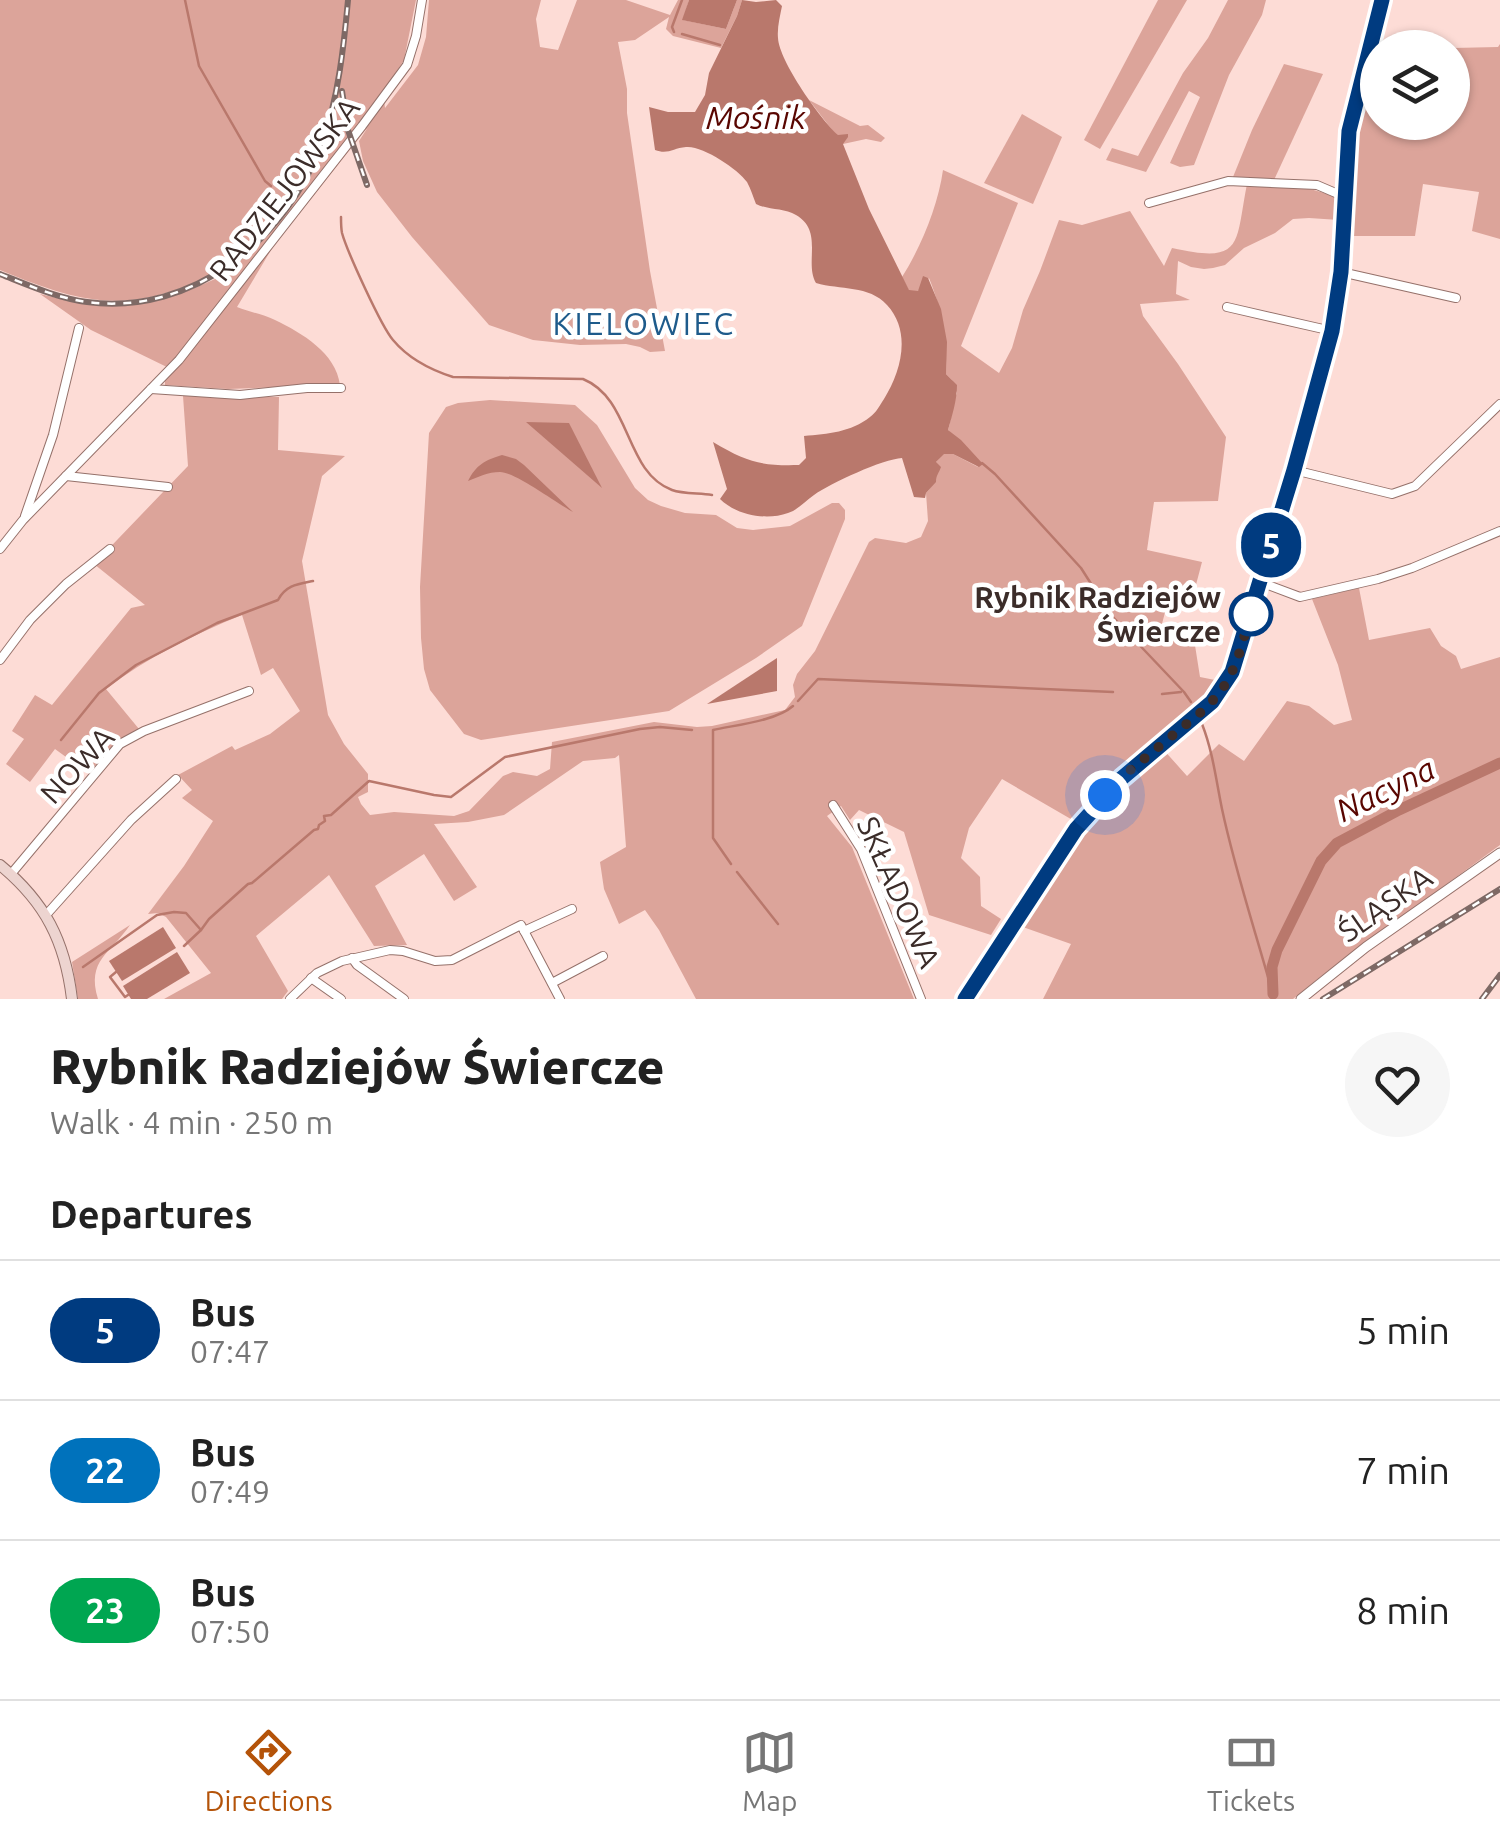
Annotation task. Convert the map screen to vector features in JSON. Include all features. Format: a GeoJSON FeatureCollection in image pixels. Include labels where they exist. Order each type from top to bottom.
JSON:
{"type":"FeatureCollection","features":[{"type":"Feature","properties":{"kind":"main road"},"geometry":{"type":"LineString","coordinates":[[0,864],[28,890],[46,915],[62,951],[72,999]]}},
{"type":"Feature","properties":{"kind":"street","name":"RADZIEJOWSKA"},"geometry":{"type":"LineString","coordinates":[[23,520],[179,360],[229,298],[407,65],[422,0]]}},
{"type":"Feature","properties":{"kind":"street"},"geometry":{"type":"LineString","coordinates":[[965,999],[1054,860],[1090,813],[1122,778],[1206,708],[1222,690],[1236,664],[1332,331],[1341,272],[1351,119],[1382,0]]}},
{"type":"Feature","properties":{"kind":"street"},"geometry":{"type":"LineString","coordinates":[[1150,203],[1228,180],[1317,185],[1345,197]]}},
{"type":"Feature","properties":{"kind":"street"},"geometry":{"type":"LineString","coordinates":[[1341,272],[1456,298]]}},
{"type":"Feature","properties":{"kind":"street"},"geometry":{"type":"LineString","coordinates":[[1226,308],[1332,331]]}},
{"type":"Feature","properties":{"kind":"street"},"geometry":{"type":"LineString","coordinates":[[0,549],[23,520],[53,435],[79,328]]}},
{"type":"Feature","properties":{"kind":"street"},"geometry":{"type":"LineString","coordinates":[[151,389],[254,395],[341,388]]}},
{"type":"Feature","properties":{"kind":"street"},"geometry":{"type":"LineString","coordinates":[[1294,470],[1392,494],[1402,492],[1414,486],[1500,404]]}},
{"type":"Feature","properties":{"kind":"street"},"geometry":{"type":"LineString","coordinates":[[66,476],[168,488]]}},
{"type":"Feature","properties":{"kind":"street"},"geometry":{"type":"LineString","coordinates":[[1260,582],[1300,596],[1412,568],[1500,531]]}},
{"type":"Feature","properties":{"kind":"street"},"geometry":{"type":"LineString","coordinates":[[0,660],[30,620],[110,548]]}},
{"type":"Feature","properties":{"kind":"street","name":"NOWA"},"geometry":{"type":"LineString","coordinates":[[11,874],[120,744],[249,691]]}},
{"type":"Feature","properties":{"kind":"street"},"geometry":{"type":"LineString","coordinates":[[46,915],[132,820],[176,779]]}},
{"type":"Feature","properties":{"kind":"street","name":"SKŁADOWA"},"geometry":{"type":"LineString","coordinates":[[833,805],[861,849],[921,999]]}},
{"type":"Feature","properties":{"kind":"street","name":"ŚLĄSKA"},"geometry":{"type":"LineString","coordinates":[[1301,999],[1366,946],[1500,854]]}},
{"type":"Feature","properties":{"kind":"street"},"geometry":{"type":"LineString","coordinates":[[524,932],[572,909]]}},
{"type":"Feature","properties":{"kind":"street"},"geometry":{"type":"LineString","coordinates":[[290,999],[310,978],[352,958],[394,950],[448,961],[521,925],[560,999]]}},
{"type":"Feature","properties":{"kind":"street"},"geometry":{"type":"LineString","coordinates":[[552,983],[603,956]]}},
{"type":"Feature","properties":{"kind":"street"},"geometry":{"type":"LineString","coordinates":[[352,958],[404,999]]}},
{"type":"Feature","properties":{"kind":"street"},"geometry":{"type":"LineString","coordinates":[[310,978],[341,999]]}},
{"type":"Feature","properties":{"kind":"shaded area"},"geometry":{"type":"Polygon","coordinates":[[[0,0],[416,0],[404,60],[383,92],[385,108],[418,65],[426,37],[429,0],[541,0],[536,19],[540,47],[558,50],[577,0],[626,0],[670,15],[678,0],[689,0],[683,20],[726,29],[737,0],[742,0],[721,48],[673,36],[666,29],[669,17],[635,40],[618,42],[665,351],[650,352],[626,344],[533,340],[489,325],[377,192],[359,141],[368,127],[274,245],[237,307],[270,318],[306,338],[332,363],[340,385],[228,389],[165,385],[173,370],[91,330],[40,294],[88,304],[129,305],[170,297],[215,279],[214,274],[157,296],[107,300],[57,291],[0,270],[0,0]]]}},
{"type":"Feature","properties":{"kind":"shaded area"},"geometry":{"type":"Polygon","coordinates":[[[1158,0],[1187,0],[1100,149],[1084,140],[1158,0]]]}},
{"type":"Feature","properties":{"kind":"shaded area"},"geometry":{"type":"Polygon","coordinates":[[[1228,0],[1266,0],[1262,15],[1229,75],[1194,165],[1180,167],[1170,163],[1200,97],[1189,91],[1146,172],[1106,160],[1112,148],[1138,156],[1228,0]]]}},
{"type":"Feature","properties":{"kind":"shaded area"},"geometry":{"type":"Polygon","coordinates":[[[1500,44],[1500,239],[1472,231],[1479,192],[1423,184],[1415,236],[1350,236],[1351,152],[1360,96],[1360,140],[1470,140],[1470,48],[1500,44]]]}},
{"type":"Feature","properties":{"kind":"shaded area"},"geometry":{"type":"Polygon","coordinates":[[[1284,64],[1323,74],[1274,180],[1233,177],[1252,130],[1284,64]]]}},
{"type":"Feature","properties":{"kind":"shaded area"},"geometry":{"type":"Polygon","coordinates":[[[809,100],[860,126],[868,125],[885,138],[881,142],[866,139],[843,144],[809,100]]]}},
{"type":"Feature","properties":{"kind":"shaded area"},"geometry":{"type":"Polygon","coordinates":[[[1022,114],[1062,137],[1033,204],[984,183],[1022,114]]]}},
{"type":"Feature","properties":{"kind":"shaded area"},"geometry":{"type":"Polygon","coordinates":[[[943,170],[1018,203],[961,346],[999,373],[1059,220],[1082,225],[1130,211],[1164,266],[1172,248],[1212,253],[1232,245],[1247,184],[1306,188],[1340,200],[1339,220],[1293,219],[1244,248],[1225,265],[1204,269],[1178,261],[1176,294],[1190,300],[1140,304],[1143,316],[1226,437],[1218,501],[1154,502],[1147,550],[1202,562],[1193,596],[1169,597],[1157,643],[1194,639],[1200,677],[1220,681],[1076,822],[1002,779],[969,828],[961,858],[980,877],[981,906],[1001,919],[991,935],[929,915],[904,832],[859,810],[850,820],[841,806],[827,816],[852,847],[914,999],[696,999],[645,910],[619,924],[604,889],[600,862],[626,847],[619,755],[583,761],[504,815],[434,824],[477,887],[454,901],[424,854],[375,886],[407,945],[374,946],[329,875],[256,936],[288,991],[282,999],[164,999],[211,973],[166,917],[148,914],[213,821],[182,798],[192,790],[178,775],[232,746],[235,750],[270,734],[300,711],[273,668],[261,675],[242,615],[171,648],[106,689],[139,729],[119,741],[88,773],[55,749],[30,782],[6,764],[24,739],[12,731],[35,695],[52,705],[131,608],[145,605],[94,564],[188,466],[183,396],[279,397],[278,450],[345,456],[322,476],[302,561],[328,715],[344,744],[368,774],[368,792],[358,797],[370,815],[394,812],[454,816],[469,811],[503,776],[513,772],[537,776],[550,769],[552,742],[654,722],[712,726],[785,710],[795,697],[793,685],[797,674],[815,651],[869,542],[875,538],[906,543],[921,537],[928,521],[926,493],[935,479],[936,462],[944,453],[978,467],[948,430],[957,393],[946,374],[943,325],[929,278],[918,291],[909,291],[902,277],[928,226],[943,170]]]}},
{"type":"Feature","properties":{"kind":"shaded area"},"geometry":{"type":"Polygon","coordinates":[[[490,400],[575,405],[597,425],[635,488],[661,506],[685,513],[716,515],[737,528],[753,530],[790,526],[839,503],[845,510],[845,519],[802,626],[669,711],[481,740],[464,734],[430,690],[424,669],[420,587],[429,433],[446,407],[490,400]]]}},
{"type":"Feature","properties":{"kind":"shaded area"},"geometry":{"type":"Polygon","coordinates":[[[1359,588],[1369,640],[1430,628],[1441,646],[1456,656],[1461,669],[1500,657],[1500,845],[1293,999],[1043,999],[1071,944],[1020,926],[1074,841],[1162,748],[1187,776],[1219,744],[1244,761],[1287,701],[1309,706],[1334,725],[1352,720],[1338,665],[1312,599],[1359,588]]]}},
{"type":"Feature","properties":{"kind":"shaded area"},"geometry":{"type":"Polygon","coordinates":[[[130,925],[98,966],[98,999],[78,999],[72,962],[130,925]]]}},
{"type":"Feature","properties":{"kind":"water"},"geometry":{"type":"Polygon","coordinates":[[[689,0],[737,0],[726,29],[682,20],[689,0]]]}},
{"type":"Feature","properties":{"kind":"water","name":"Mośnik"},"geometry":{"type":"Polygon","coordinates":[[[742,0],[776,0],[782,6],[778,38],[785,61],[831,127],[838,135],[848,134],[843,144],[869,209],[909,290],[918,291],[923,276],[928,278],[941,309],[947,342],[946,374],[957,385],[948,430],[983,464],[979,467],[953,454],[944,454],[936,462],[941,467],[925,498],[914,497],[902,458],[844,478],[795,510],[779,515],[743,513],[720,499],[727,489],[713,442],[754,461],[799,465],[806,458],[804,436],[847,429],[874,413],[899,365],[902,339],[895,316],[880,299],[863,291],[816,283],[809,230],[796,215],[756,204],[742,177],[710,154],[693,147],[655,150],[649,107],[695,112],[742,0]]]}},
{"type":"Feature","properties":{"kind":"water"},"geometry":{"type":"Polygon","coordinates":[[[526,422],[569,423],[602,488],[526,422]]]}},
{"type":"Feature","properties":{"kind":"water"},"geometry":{"type":"Polygon","coordinates":[[[502,455],[524,465],[573,512],[507,473],[491,473],[468,481],[482,464],[502,455]]]}},
{"type":"Feature","properties":{"kind":"water"},"geometry":{"type":"Polygon","coordinates":[[[777,658],[777,691],[707,704],[777,658]]]}},
{"type":"Feature","properties":{"kind":"water"},"geometry":{"type":"Polygon","coordinates":[[[163,927],[176,948],[122,981],[109,961],[163,927]]]}},
{"type":"Feature","properties":{"kind":"water"},"geometry":{"type":"Polygon","coordinates":[[[177,952],[190,973],[147,999],[131,999],[123,986],[177,952]]]}},
{"type":"Feature","properties":{"kind":"waterway"},"geometry":{"type":"LineString","coordinates":[[185,0],[199,66],[271,186]]}},
{"type":"Feature","properties":{"kind":"waterway"},"geometry":{"type":"LineString","coordinates":[[674,32],[672,27],[682,0]]}},
{"type":"Feature","properties":{"kind":"waterway"},"geometry":{"type":"LineString","coordinates":[[682,34],[720,45]]}},
{"type":"Feature","properties":{"kind":"waterway"},"geometry":{"type":"LineString","coordinates":[[341,217],[345,242],[373,305],[393,340],[413,358],[453,377],[583,379],[611,402],[645,468],[656,481],[672,490],[712,495]]}},
{"type":"Feature","properties":{"kind":"waterway"},"geometry":{"type":"LineString","coordinates":[[982,463],[1081,568],[1111,615],[1191,702]]}},
{"type":"Feature","properties":{"kind":"waterway"},"geometry":{"type":"LineString","coordinates":[[61,740],[99,693],[136,665],[217,623],[278,600],[293,586],[313,581]]}},
{"type":"Feature","properties":{"kind":"waterway"},"geometry":{"type":"LineString","coordinates":[[798,701],[818,679],[1113,692]]}},
{"type":"Feature","properties":{"kind":"waterway"},"geometry":{"type":"LineString","coordinates":[[1162,694],[1181,692]]}},
{"type":"Feature","properties":{"kind":"waterway"},"geometry":{"type":"LineString","coordinates":[[731,864],[713,838],[713,730],[766,719],[793,706]]}},
{"type":"Feature","properties":{"kind":"waterway"},"geometry":{"type":"LineString","coordinates":[[1202,724],[1233,855],[1272,991]]}},
{"type":"Feature","properties":{"kind":"waterway"},"geometry":{"type":"LineString","coordinates":[[184,946],[248,884],[318,829],[325,821],[324,816],[331,815],[369,781],[451,797],[505,757],[640,729],[692,730]]}},
{"type":"Feature","properties":{"kind":"waterway","name":"Nacyna"},"geometry":{"type":"LineString","coordinates":[[1273,994],[1272,967],[1277,950],[1321,861],[1337,843],[1500,763]]}},
{"type":"Feature","properties":{"kind":"waterway"},"geometry":{"type":"LineString","coordinates":[[737,872],[778,924]]}},
{"type":"Feature","properties":{"kind":"waterway"},"geometry":{"type":"LineString","coordinates":[[83,967],[157,915],[186,913],[201,930]]}},
{"type":"Feature","properties":{"kind":"waterway"},"geometry":{"type":"LineString","coordinates":[[116,972],[110,977],[125,997],[128,995]]}},
{"type":"Feature","properties":{"kind":"railway"},"geometry":{"type":"LineString","coordinates":[[0,274],[76,300],[126,303],[164,297],[231,264],[285,210],[322,143],[336,91],[348,0]]}},
{"type":"Feature","properties":{"kind":"railway"},"geometry":{"type":"LineString","coordinates":[[342,91],[348,130],[367,185]]}},
{"type":"Feature","properties":{"kind":"railway"},"geometry":{"type":"LineString","coordinates":[[1323,999],[1500,889]]}},
{"type":"Feature","properties":{"kind":"railway"},"geometry":{"type":"LineString","coordinates":[[1482,999],[1500,975]]}},
{"type":"Feature","properties":{"kind":"bus line","name":"5"},"geometry":{"type":"LineString","coordinates":[[965,999],[1076,829],[1122,778],[1212,702],[1232,672],[1332,331],[1341,272],[1349,131],[1382,0]]}},
{"type":"Feature","properties":{"kind":"place","name":"Rybnik Radziejów Świercze"},"geometry":{"type":"Point","coordinates":[1251,614]}},
{"type":"Feature","properties":{"kind":"district","name":"KIELOWIEC"},"geometry":{"type":"Point","coordinates":[644,323]}},
{"type":"Feature","properties":{"kind":"route"},"geometry":{"type":"LineString","coordinates":[[1105,795],[1222,690],[1236,664],[1251,614]]}}]}
